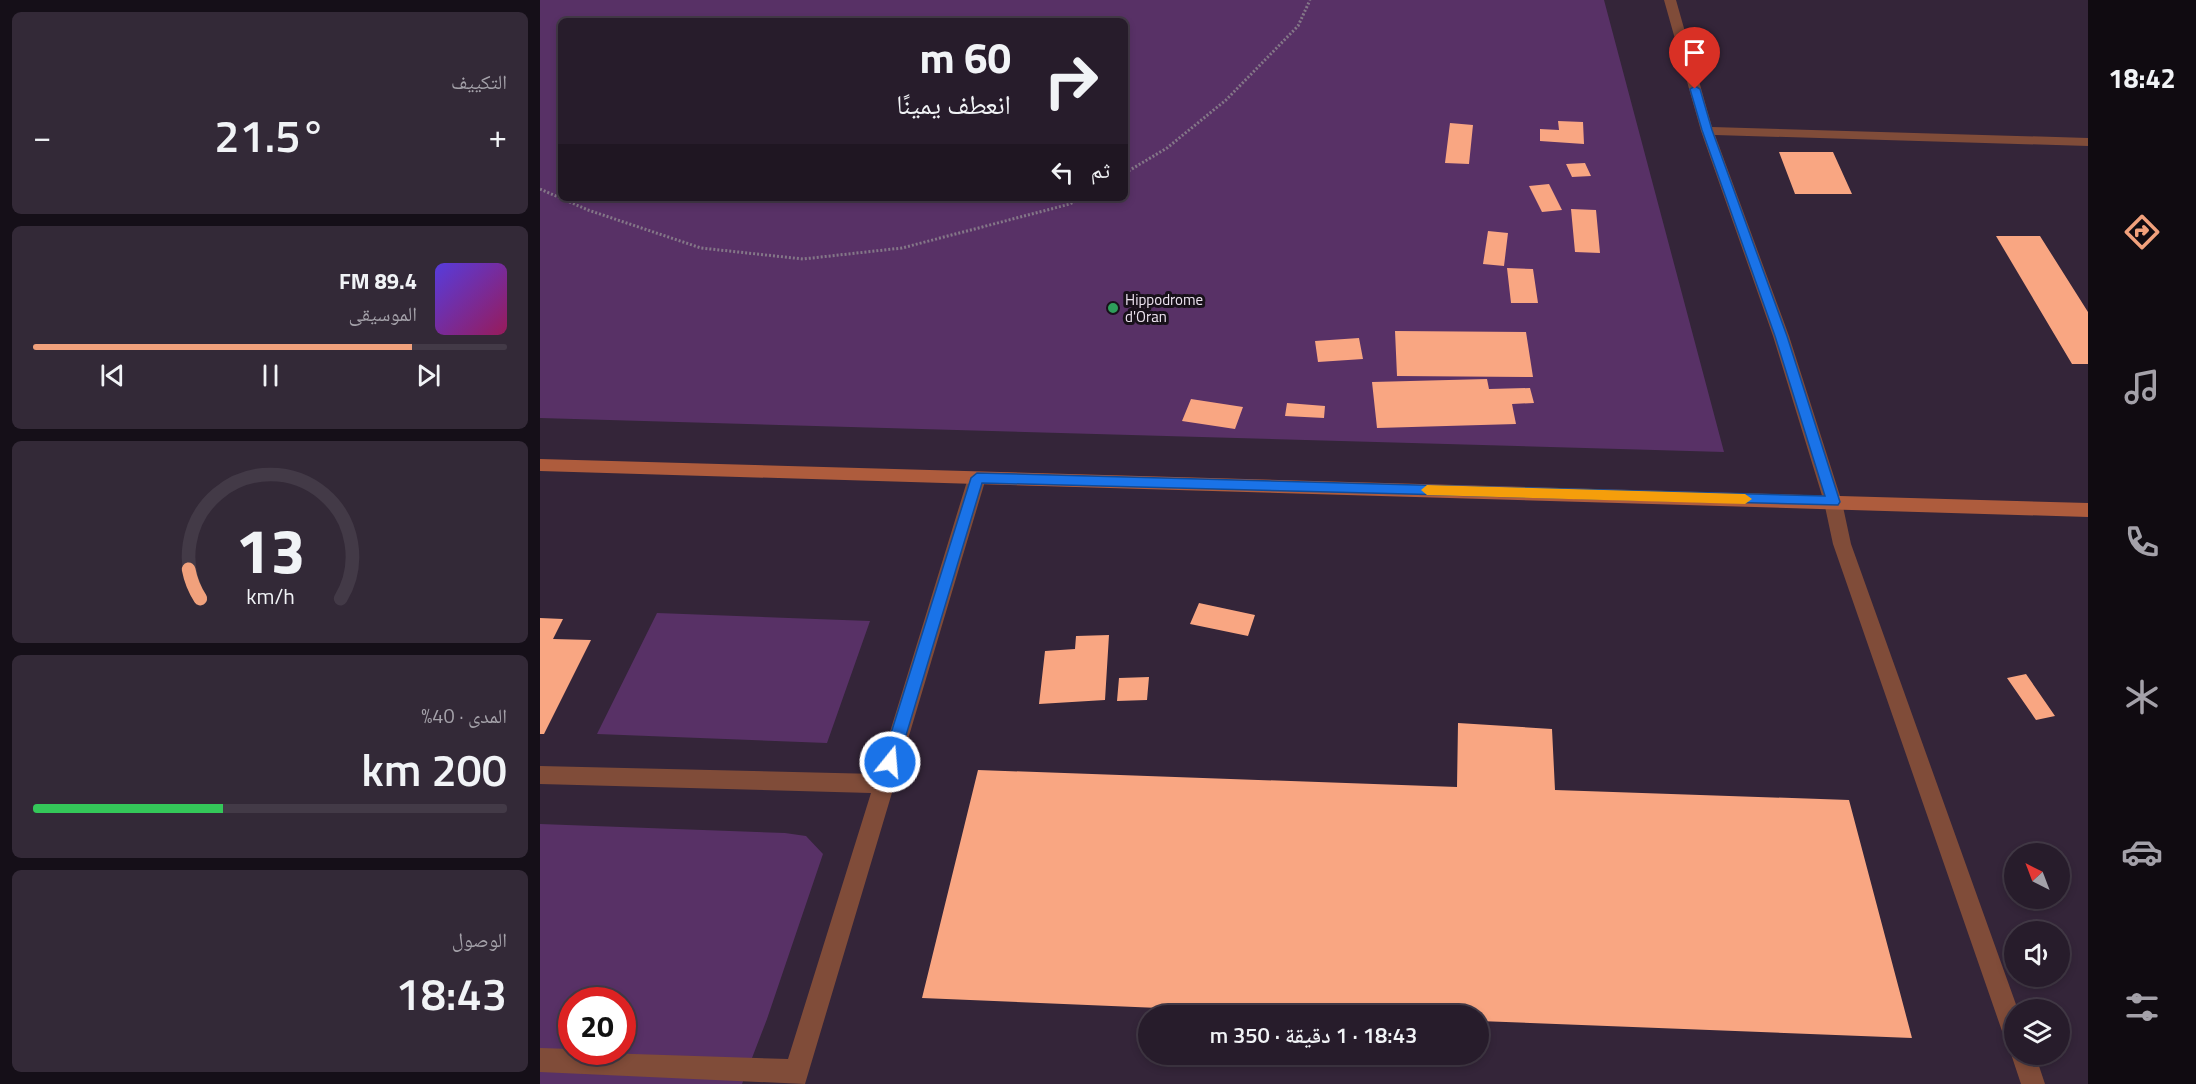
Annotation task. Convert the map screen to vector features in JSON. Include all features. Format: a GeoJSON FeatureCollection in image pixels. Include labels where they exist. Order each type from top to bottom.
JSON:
{"type":"FeatureCollection","features":[{"type":"Feature","properties":{"kind":"main road"},"geometry":{"type":"LineString","coordinates":[[540,465],[2088,510]]}},
{"type":"Feature","properties":{"kind":"street"},"geometry":{"type":"LineString","coordinates":[[1670,0],[1707,130],[1781,336],[1833,502],[1842,544],[2004,1003]]}},
{"type":"Feature","properties":{"kind":"street"},"geometry":{"type":"LineString","coordinates":[[1707,130],[2088,142]]}},
{"type":"Feature","properties":{"kind":"street"},"geometry":{"type":"LineString","coordinates":[[540,1060],[794,1078],[977,478]]}},
{"type":"Feature","properties":{"kind":"street"},"geometry":{"type":"LineString","coordinates":[[540,775],[884,784]]}},
{"type":"Feature","properties":{"kind":"street"},"geometry":{"type":"LineString","coordinates":[[2027,1065],[2033,1084]]}},
{"type":"Feature","properties":{"kind":"path"},"geometry":{"type":"LineString","coordinates":[[1128,170],[1167,148],[1226,100],[1298,26],[1310,0]]}},
{"type":"Feature","properties":{"kind":"path"},"geometry":{"type":"LineString","coordinates":[[540,189],[558,197]]}},
{"type":"Feature","properties":{"kind":"path"},"geometry":{"type":"LineString","coordinates":[[567,201],[700,248],[803,259],[902,248],[1076,201]]}},
{"type":"Feature","properties":{"kind":"shaded area","name":"Hippodrome d'Oran"},"geometry":{"type":"Polygon","coordinates":[[[540,0],[1604,0],[1724,452],[540,418],[540,0]]]}},
{"type":"Feature","properties":{"kind":"shaded area"},"geometry":{"type":"Polygon","coordinates":[[[657,613],[870,621],[827,743],[597,734],[657,613]]]}},
{"type":"Feature","properties":{"kind":"shaded area"},"geometry":{"type":"Polygon","coordinates":[[[540,824],[785,833],[806,836],[823,854],[767,1019],[742,1084],[540,1084],[540,824]]]}},
{"type":"Feature","properties":{"kind":"building"},"geometry":{"type":"Polygon","coordinates":[[[1558,121],[1583,122],[1584,144],[1540,141],[1540,129],[1559,130],[1558,121]]]}},
{"type":"Feature","properties":{"kind":"building"},"geometry":{"type":"Polygon","coordinates":[[[1450,123],[1473,125],[1469,164],[1445,163],[1450,123]]]}},
{"type":"Feature","properties":{"kind":"building"},"geometry":{"type":"Polygon","coordinates":[[[1779,152],[1833,152],[1852,194],[1795,194],[1779,152]]]}},
{"type":"Feature","properties":{"kind":"building"},"geometry":{"type":"Polygon","coordinates":[[[1585,163],[1591,176],[1572,177],[1566,164],[1585,163]]]}},
{"type":"Feature","properties":{"kind":"building"},"geometry":{"type":"Polygon","coordinates":[[[1549,184],[1562,210],[1542,212],[1529,186],[1549,184]]]}},
{"type":"Feature","properties":{"kind":"building"},"geometry":{"type":"Polygon","coordinates":[[[1571,209],[1596,210],[1600,253],[1575,252],[1571,209]]]}},
{"type":"Feature","properties":{"kind":"building"},"geometry":{"type":"Polygon","coordinates":[[[1488,231],[1508,233],[1504,266],[1483,264],[1488,231]]]}},
{"type":"Feature","properties":{"kind":"building"},"geometry":{"type":"Polygon","coordinates":[[[1996,236],[2040,236],[2088,312],[2088,364],[2072,364],[1996,236]]]}},
{"type":"Feature","properties":{"kind":"building"},"geometry":{"type":"Polygon","coordinates":[[[1507,268],[1533,269],[1538,303],[1511,303],[1507,268]]]}},
{"type":"Feature","properties":{"kind":"building"},"geometry":{"type":"Polygon","coordinates":[[[1395,331],[1526,332],[1533,377],[1397,376],[1395,331]]]}},
{"type":"Feature","properties":{"kind":"building"},"geometry":{"type":"Polygon","coordinates":[[[1359,338],[1363,359],[1318,362],[1315,341],[1359,338]]]}},
{"type":"Feature","properties":{"kind":"building"},"geometry":{"type":"Polygon","coordinates":[[[1487,379],[1489,389],[1530,388],[1534,403],[1512,404],[1516,424],[1377,428],[1372,382],[1487,379]]]}},
{"type":"Feature","properties":{"kind":"building"},"geometry":{"type":"Polygon","coordinates":[[[1191,399],[1243,407],[1235,429],[1182,421],[1191,399]]]}},
{"type":"Feature","properties":{"kind":"building"},"geometry":{"type":"Polygon","coordinates":[[[1287,403],[1325,406],[1324,418],[1285,416],[1287,403]]]}},
{"type":"Feature","properties":{"kind":"building"},"geometry":{"type":"Polygon","coordinates":[[[1199,603],[1255,615],[1248,636],[1190,624],[1199,603]]]}},
{"type":"Feature","properties":{"kind":"building"},"geometry":{"type":"Polygon","coordinates":[[[540,618],[563,619],[553,639],[591,640],[544,734],[540,734],[540,618]]]}},
{"type":"Feature","properties":{"kind":"building"},"geometry":{"type":"Polygon","coordinates":[[[1109,635],[1105,700],[1039,704],[1045,651],[1075,649],[1076,636],[1109,635]]]}},
{"type":"Feature","properties":{"kind":"building"},"geometry":{"type":"Polygon","coordinates":[[[2026,674],[2055,716],[2036,720],[2007,678],[2026,674]]]}},
{"type":"Feature","properties":{"kind":"building"},"geometry":{"type":"Polygon","coordinates":[[[1149,677],[1147,700],[1117,701],[1119,678],[1149,677]]]}},
{"type":"Feature","properties":{"kind":"building"},"geometry":{"type":"Polygon","coordinates":[[[1458,723],[1552,729],[1555,790],[1849,800],[1912,1038],[1489,1021],[1489,1005],[1138,1005],[1138,1007],[922,998],[978,770],[1457,787],[1458,723]]]}},
{"type":"Feature","properties":{"kind":"slow traffic"},"geometry":{"type":"LineString","coordinates":[[1427,490],[1745,499]]}},
{"type":"Feature","properties":{"kind":"place","name":"Hippodrome d'Oran"},"geometry":{"type":"Point","coordinates":[1113,308]}},
{"type":"Feature","properties":{"kind":"route"},"geometry":{"type":"LineString","coordinates":[[890,762],[977,478],[1833,502],[1781,336],[1707,130],[1695,89]]}}]}
